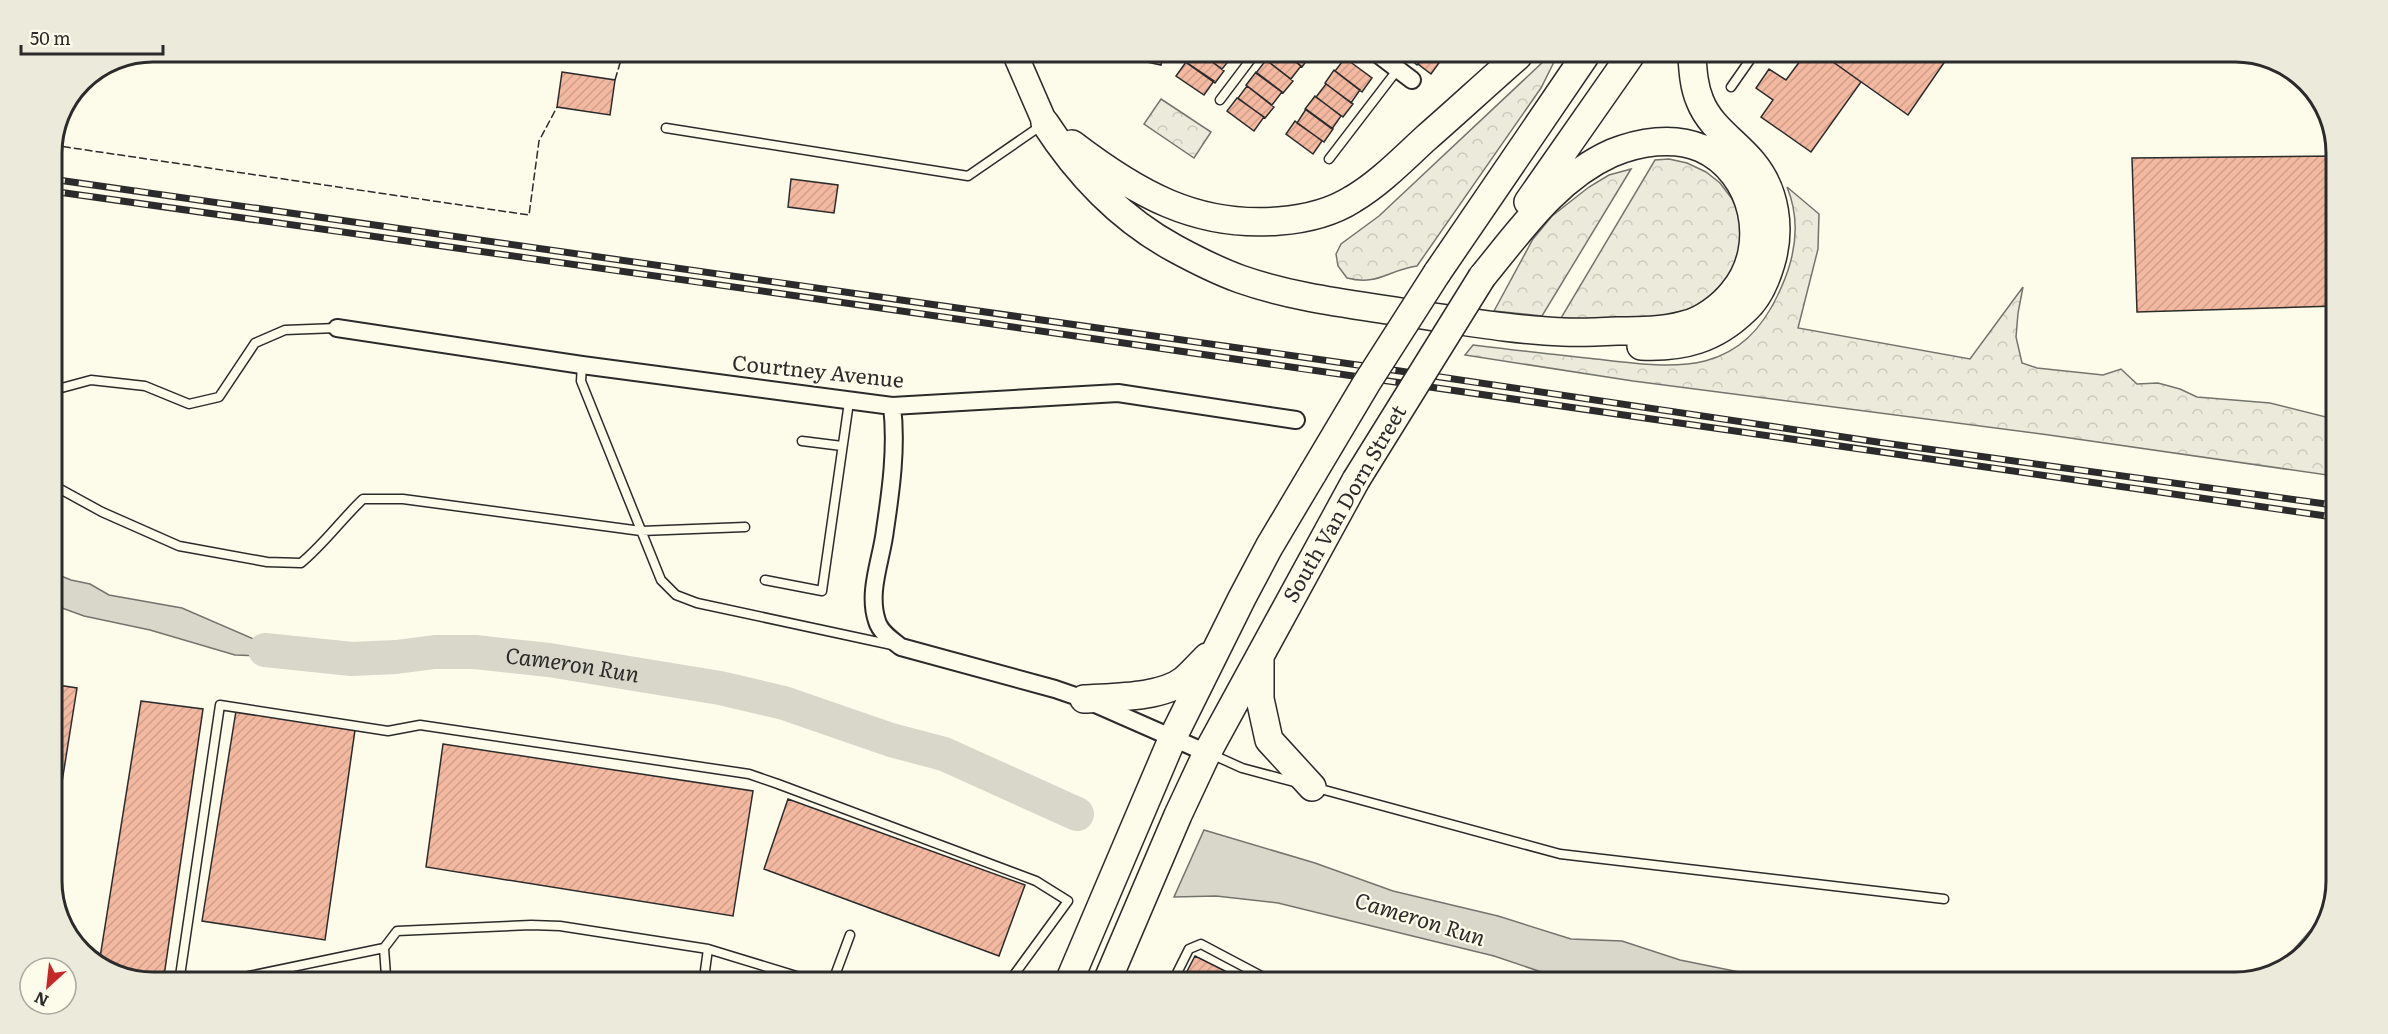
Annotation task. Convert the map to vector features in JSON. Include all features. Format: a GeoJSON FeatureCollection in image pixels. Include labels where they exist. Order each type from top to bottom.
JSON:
{"type":"FeatureCollection","features":[{"type":"Feature","properties":{"kind":"main road"},"geometry":{"type":"LineString","coordinates":[[1045,123],[1106,169],[1163,202],[1194,213],[1250,223],[1300,219],[1327,212],[1353,199],[1387,174],[1511,62]]}},
{"type":"Feature","properties":{"kind":"main road","name":"South Van Dorn Street"},"geometry":{"type":"LineString","coordinates":[[1073,972],[1173,737],[1269,547],[1366,384],[1437,273],[1581,62]]}},
{"type":"Feature","properties":{"kind":"main road","name":"South Van Dorn Street"},"geometry":{"type":"LineString","coordinates":[[1111,972],[1207,753],[1356,480],[1539,185],[1626,62]]}},
{"type":"Feature","properties":{"kind":"main road"},"geometry":{"type":"LineString","coordinates":[[1563,332],[1610,343],[1680,346],[1717,333],[1735,320],[1749,307],[1764,283],[1774,254],[1777,234],[1775,211],[1768,188],[1754,164],[1710,119],[1700,102],[1693,78],[1692,62]]}},
{"type":"Feature","properties":{"kind":"main road"},"geometry":{"type":"LineString","coordinates":[[1045,123],[1080,171],[1115,206],[1172,247],[1240,279],[1329,301],[1486,325],[1563,332],[1636,331],[1685,325],[1698,320],[1733,293],[1744,276],[1752,258],[1755,239],[1753,218],[1747,197],[1736,177],[1722,162],[1703,149],[1676,142],[1642,144],[1614,152],[1589,165],[1564,183],[1482,277]]}},
{"type":"Feature","properties":{"kind":"main road"},"geometry":{"type":"LineString","coordinates":[[1084,699],[1138,694],[1171,687],[1183,681],[1221,644]]}},
{"type":"Feature","properties":{"kind":"main road"},"geometry":{"type":"LineString","coordinates":[[1260,655],[1260,699],[1269,740],[1312,787]]}},
{"type":"Feature","properties":{"kind":"street"},"geometry":{"type":"LineString","coordinates":[[1019,62],[1045,123]]}},
{"type":"Feature","properties":{"kind":"street"},"geometry":{"type":"LineString","coordinates":[[1388,62],[1412,80]]}},
{"type":"Feature","properties":{"kind":"street","name":"Courtney Avenue"},"geometry":{"type":"LineString","coordinates":[[337,328],[849,402],[892,406],[1118,393],[1296,420]]}},
{"type":"Feature","properties":{"kind":"street"},"geometry":{"type":"LineString","coordinates":[[892,406],[895,435],[891,478],[874,594],[877,621],[889,638],[901,647],[1084,699],[1207,753]]}},
{"type":"Feature","properties":{"kind":"lane"},"geometry":{"type":"LineString","coordinates":[[1220,100],[1249,62]]}},
{"type":"Feature","properties":{"kind":"lane"},"geometry":{"type":"LineString","coordinates":[[1731,87],[1748,62]]}},
{"type":"Feature","properties":{"kind":"lane"},"geometry":{"type":"LineString","coordinates":[[1329,159],[1398,69]]}},
{"type":"Feature","properties":{"kind":"lane"},"geometry":{"type":"LineString","coordinates":[[666,128],[968,176],[1045,123]]}},
{"type":"Feature","properties":{"kind":"lane"},"geometry":{"type":"LineString","coordinates":[[62,388],[91,380],[145,386],[189,404],[219,397],[255,343],[285,330],[337,328]]}},
{"type":"Feature","properties":{"kind":"lane"},"geometry":{"type":"LineString","coordinates":[[582,365],[581,381],[661,580],[676,595],[697,603],[901,647]]}},
{"type":"Feature","properties":{"kind":"lane"},"geometry":{"type":"LineString","coordinates":[[765,580],[822,591],[849,402]]}},
{"type":"Feature","properties":{"kind":"lane"},"geometry":{"type":"LineString","coordinates":[[802,441],[842,446]]}},
{"type":"Feature","properties":{"kind":"lane"},"geometry":{"type":"LineString","coordinates":[[62,490],[102,512],[179,546],[267,562],[301,563],[320,547],[346,515],[363,499],[403,499],[641,531],[745,527]]}},
{"type":"Feature","properties":{"kind":"lane"},"geometry":{"type":"LineString","coordinates":[[181,972],[220,705],[388,731],[420,725],[749,774],[1036,881],[1068,901],[1016,972]]}},
{"type":"Feature","properties":{"kind":"lane"},"geometry":{"type":"LineString","coordinates":[[1207,753],[1242,768],[1560,854],[1944,899]]}},
{"type":"Feature","properties":{"kind":"lane"},"geometry":{"type":"LineString","coordinates":[[268,972],[384,948],[397,931],[531,925],[560,926],[708,950],[783,972]]}},
{"type":"Feature","properties":{"kind":"lane"},"geometry":{"type":"LineString","coordinates":[[836,972],[850,935]]}},
{"type":"Feature","properties":{"kind":"lane"},"geometry":{"type":"LineString","coordinates":[[1178,972],[1190,949],[1201,944],[1254,972]]}},
{"type":"Feature","properties":{"kind":"lane"},"geometry":{"type":"LineString","coordinates":[[384,948],[386,972]]}},
{"type":"Feature","properties":{"kind":"lane"},"geometry":{"type":"LineString","coordinates":[[705,972],[708,950]]}},
{"type":"Feature","properties":{"kind":"green space"},"geometry":{"type":"Polygon","coordinates":[[[1543,62],[1554,62],[1541,88],[1417,266],[1375,279],[1347,278],[1338,266],[1336,254],[1341,244],[1379,216],[1543,62]]]}},
{"type":"Feature","properties":{"kind":"green space"},"geometry":{"type":"Polygon","coordinates":[[[1161,99],[1211,132],[1194,158],[1144,124],[1161,99]]]}},
{"type":"Feature","properties":{"kind":"green space"},"geometry":{"type":"Polygon","coordinates":[[[1669,159],[1687,163],[1706,172],[1720,183],[1733,200],[1741,220],[1743,239],[1734,274],[1704,305],[1671,317],[1614,320],[1561,318],[1655,160],[1669,159]]]}},
{"type":"Feature","properties":{"kind":"green space"},"geometry":{"type":"Polygon","coordinates":[[[1631,169],[1542,316],[1494,311],[1533,239],[1552,216],[1589,187],[1609,175],[1631,169]]]}},
{"type":"Feature","properties":{"kind":"green space"},"geometry":{"type":"Polygon","coordinates":[[[1787,187],[1819,214],[1818,249],[1798,328],[1970,359],[2023,287],[2016,337],[2022,363],[2037,368],[2103,375],[2121,369],[2137,384],[2158,383],[2197,397],[2270,403],[2326,417],[2326,475],[2049,435],[1633,381],[1465,355],[1473,345],[1626,363],[1680,365],[1705,361],[1727,353],[1747,338],[1765,317],[1781,288],[1790,263],[1795,238],[1791,200],[1787,187]]]}},
{"type":"Feature","properties":{"kind":"water"},"geometry":{"type":"Polygon","coordinates":[[[62,576],[90,584],[109,595],[182,608],[256,640],[313,654],[284,657],[235,655],[150,630],[84,616],[62,608],[62,576]]]}},
{"type":"Feature","properties":{"kind":"water"},"geometry":{"type":"Polygon","coordinates":[[[1204,830],[1315,863],[1393,891],[1498,916],[1571,939],[1622,941],[1680,960],[1739,972],[1541,972],[1494,956],[1278,903],[1216,896],[1174,897],[1204,830]]]}},
{"type":"Feature","properties":{"kind":"water"},"geometry":{"type":"Polygon","coordinates":[[[2315,925],[2308,937],[2290,954],[2315,925]]]}},
{"type":"Feature","properties":{"kind":"building"},"geometry":{"type":"Polygon","coordinates":[[[1186,62],[1214,81],[1204,95],[1176,76],[1186,62]]]}},
{"type":"Feature","properties":{"kind":"building"},"geometry":{"type":"Polygon","coordinates":[[[1212,62],[1224,71],[1215,83],[1187,63],[1212,62]]]}},
{"type":"Feature","properties":{"kind":"building"},"geometry":{"type":"Polygon","coordinates":[[[1212,62],[1228,62],[1222,69],[1212,62]]]}},
{"type":"Feature","properties":{"kind":"building"},"geometry":{"type":"Polygon","coordinates":[[[1264,62],[1269,62],[1293,81],[1283,93],[1256,73],[1264,62]]]}},
{"type":"Feature","properties":{"kind":"building"},"geometry":{"type":"Polygon","coordinates":[[[1269,62],[1296,62],[1301,66],[1291,79],[1269,62]]]}},
{"type":"Feature","properties":{"kind":"building"},"geometry":{"type":"Polygon","coordinates":[[[1296,62],[1306,62],[1302,67],[1296,62]]]}},
{"type":"Feature","properties":{"kind":"building"},"geometry":{"type":"Polygon","coordinates":[[[1342,62],[1350,62],[1372,78],[1362,92],[1335,71],[1342,62]]]}},
{"type":"Feature","properties":{"kind":"building"},"geometry":{"type":"Polygon","coordinates":[[[1420,62],[1440,62],[1431,74],[1418,64],[1420,62]]]}},
{"type":"Feature","properties":{"kind":"building"},"geometry":{"type":"Polygon","coordinates":[[[1799,62],[1833,62],[1861,82],[1811,152],[1761,117],[1773,100],[1756,88],[1769,69],[1786,80],[1799,62]]]}},
{"type":"Feature","properties":{"kind":"building"},"geometry":{"type":"Polygon","coordinates":[[[1833,62],[1945,62],[1908,115],[1833,62]]]}},
{"type":"Feature","properties":{"kind":"building"},"geometry":{"type":"Polygon","coordinates":[[[1334,70],[1360,90],[1351,103],[1325,83],[1334,70]]]}},
{"type":"Feature","properties":{"kind":"building"},"geometry":{"type":"Polygon","coordinates":[[[562,72],[615,80],[610,115],[557,107],[562,72]]]}},
{"type":"Feature","properties":{"kind":"building"},"geometry":{"type":"Polygon","coordinates":[[[1256,72],[1282,92],[1272,105],[1246,85],[1256,72]]]}},
{"type":"Feature","properties":{"kind":"building"},"geometry":{"type":"Polygon","coordinates":[[[1326,84],[1353,104],[1343,117],[1316,97],[1326,84]]]}},
{"type":"Feature","properties":{"kind":"building"},"geometry":{"type":"Polygon","coordinates":[[[1247,86],[1274,107],[1265,118],[1238,98],[1247,86]]]}},
{"type":"Feature","properties":{"kind":"building"},"geometry":{"type":"Polygon","coordinates":[[[1315,96],[1341,116],[1332,129],[1305,109],[1315,96]]]}},
{"type":"Feature","properties":{"kind":"building"},"geometry":{"type":"Polygon","coordinates":[[[1237,98],[1264,117],[1254,131],[1227,111],[1237,98]]]}},
{"type":"Feature","properties":{"kind":"building"},"geometry":{"type":"Polygon","coordinates":[[[1306,109],[1333,129],[1324,142],[1297,123],[1306,109]]]}},
{"type":"Feature","properties":{"kind":"building"},"geometry":{"type":"Polygon","coordinates":[[[1295,121],[1322,141],[1313,154],[1286,134],[1295,121]]]}},
{"type":"Feature","properties":{"kind":"building"},"geometry":{"type":"Polygon","coordinates":[[[2326,156],[2326,306],[2137,312],[2132,158],[2326,156]]]}},
{"type":"Feature","properties":{"kind":"building"},"geometry":{"type":"Polygon","coordinates":[[[791,179],[838,185],[834,213],[788,207],[791,179]]]}},
{"type":"Feature","properties":{"kind":"building"},"geometry":{"type":"Polygon","coordinates":[[[62,686],[77,688],[62,782],[62,686]]]}},
{"type":"Feature","properties":{"kind":"building"},"geometry":{"type":"Polygon","coordinates":[[[141,701],[203,709],[165,972],[135,971],[118,966],[100,955],[141,701]]]}},
{"type":"Feature","properties":{"kind":"building"},"geometry":{"type":"Polygon","coordinates":[[[236,711],[355,730],[325,940],[202,921],[236,711]]]}},
{"type":"Feature","properties":{"kind":"building"},"geometry":{"type":"Polygon","coordinates":[[[443,744],[753,791],[733,916],[426,867],[443,744]]]}},
{"type":"Feature","properties":{"kind":"building"},"geometry":{"type":"Polygon","coordinates":[[[788,799],[1025,885],[999,956],[764,869],[788,799]]]}},
{"type":"Feature","properties":{"kind":"building"},"geometry":{"type":"Polygon","coordinates":[[[1195,956],[1227,972],[1187,972],[1195,956]]]}},
{"type":"Feature","properties":{"kind":"waterway","name":"Cameron Run"},"geometry":{"type":"LineString","coordinates":[[265,650],[352,659],[435,652],[475,652],[549,660],[720,688],[784,703],[891,740],[944,754],[1077,814]]}},
{"type":"Feature","properties":{"kind":"railway"},"geometry":{"type":"LineString","coordinates":[[62,181],[1393,370],[1884,443],[2326,504]]}},
{"type":"Feature","properties":{"kind":"railway"},"geometry":{"type":"LineString","coordinates":[[62,193],[2326,516]]}},
{"type":"Feature","properties":{"kind":"fence"},"geometry":{"type":"LineString","coordinates":[[615,80],[620,62]]}},
{"type":"Feature","properties":{"kind":"fence"},"geometry":{"type":"LineString","coordinates":[[62,146],[529,215],[539,141],[557,107]]}}]}
